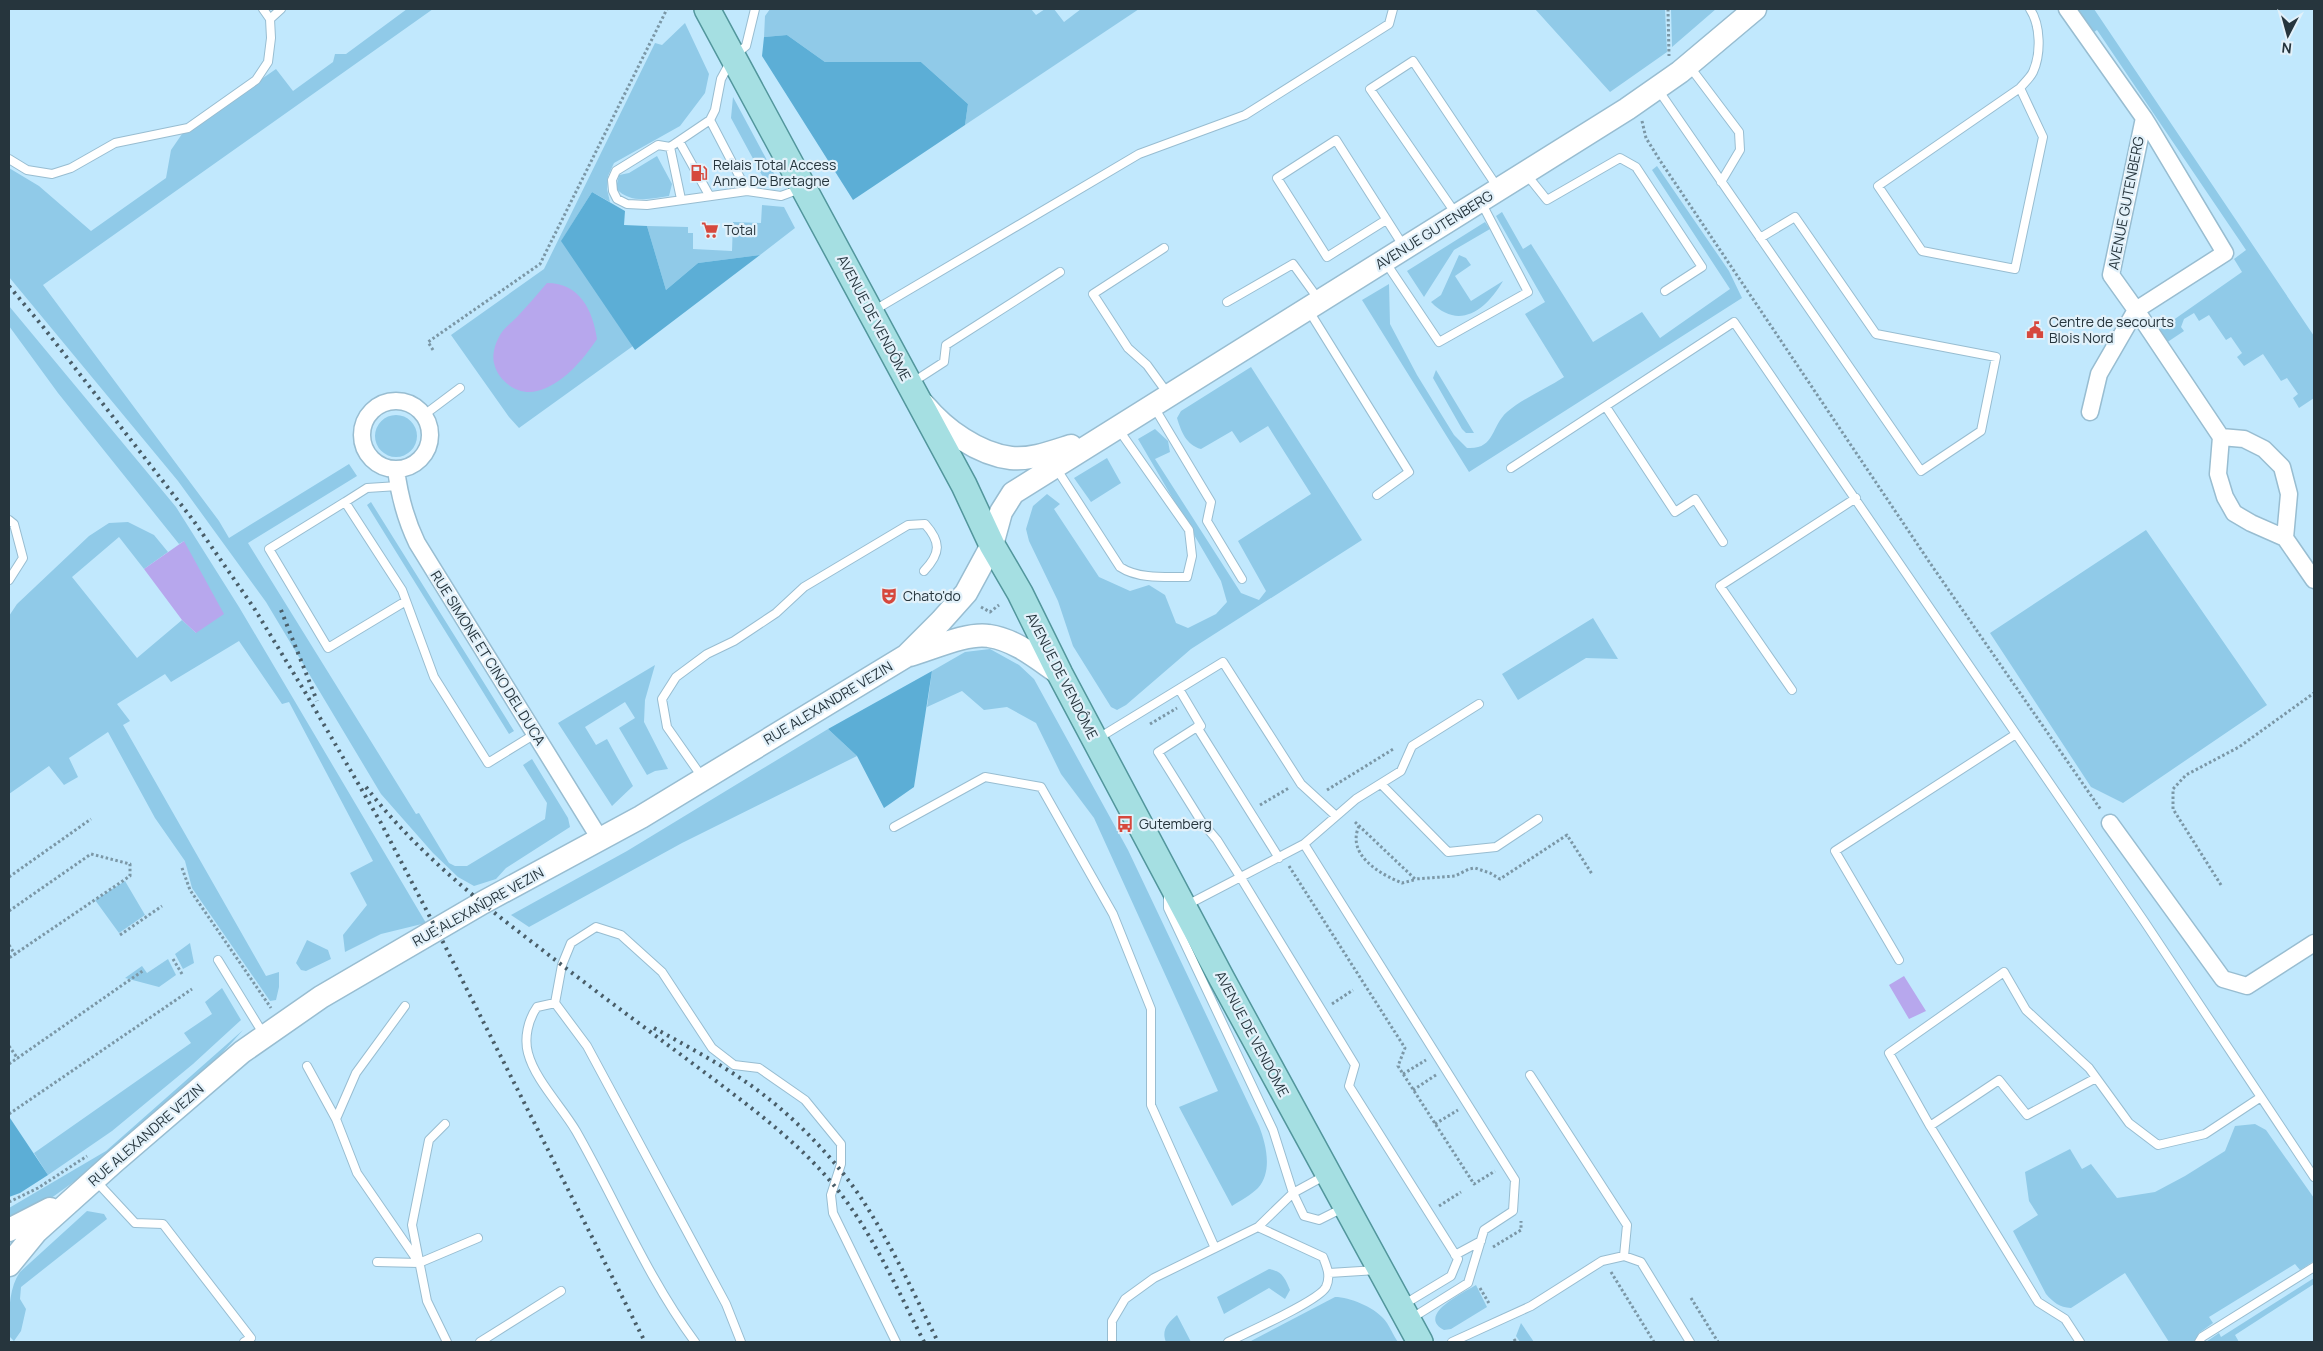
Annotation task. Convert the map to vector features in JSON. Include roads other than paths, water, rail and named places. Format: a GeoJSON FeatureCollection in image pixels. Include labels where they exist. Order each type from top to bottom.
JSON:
{"type":"FeatureCollection","features":[{"type":"Feature","properties":{"kind":"main road","name":"AVENUE DE VENDÔME"},"geometry":{"type":"LineString","coordinates":[[707,9],[964,485],[992,545],[1023,600],[1060,674],[1184,907],[1420,1342]]}},
{"type":"Feature","properties":{"kind":"street","name":"AVENUE GUTENBERG"},"geometry":{"type":"LineString","coordinates":[[992,545],[1001,512],[1013,493],[1634,105],[1689,65],[1754,9]]}},
{"type":"Feature","properties":{"kind":"street","name":"AVENUE GUTENBERG"},"geometry":{"type":"LineString","coordinates":[[2067,9],[2146,122],[2226,253],[2136,310],[2099,374],[2090,412]]}},
{"type":"Feature","properties":{"kind":"street","name":"AVENUE GUTENBERG"},"geometry":{"type":"LineString","coordinates":[[2146,122],[2111,275],[2221,437]]}},
{"type":"Feature","properties":{"kind":"street","name":"AVENUE GUTENBERG"},"geometry":{"type":"LineString","coordinates":[[909,384],[925,407],[956,434],[984,451],[1012,458],[1041,456],[1110,432]]}},
{"type":"Feature","properties":{"kind":"street"},"geometry":{"type":"LineString","coordinates":[[393,401],[405,402],[416,406],[424,414],[431,434],[424,454],[412,465],[396,469],[380,464],[367,452],[363,442],[362,430],[373,410],[382,404],[393,401]]}},
{"type":"Feature","properties":{"kind":"street"},"geometry":{"type":"LineString","coordinates":[[2285,538],[2289,494],[2282,466],[2264,449],[2244,440],[2221,437],[2218,474],[2225,497],[2234,513],[2285,538],[2314,580]]}},
{"type":"Feature","properties":{"kind":"street","name":"RUE SIMONE ET CINO DEL DUCA"},"geometry":{"type":"LineString","coordinates":[[396,469],[398,486],[417,543],[600,839]]}},
{"type":"Feature","properties":{"kind":"street","name":"RUE ALEXANDRE VEZIN"},"geometry":{"type":"LineString","coordinates":[[9,1264],[36,1232],[242,1052],[321,997],[482,903],[600,839],[703,779],[906,656],[966,593],[992,545]]}},
{"type":"Feature","properties":{"kind":"street","name":"RUE ALEXANDRE VEZIN"},"geometry":{"type":"LineString","coordinates":[[906,656],[973,636],[988,636],[1018,646],[1060,674]]}},
{"type":"Feature","properties":{"kind":"street"},"geometry":{"type":"LineString","coordinates":[[2110,823],[2223,979],[2247,986],[2314,942]]}},
{"type":"Feature","properties":{"kind":"street","name":"RUE ALEXANDRE VEZIN"},"geometry":{"type":"LineString","coordinates":[[9,1230],[77,1195]]}},
{"type":"Feature","properties":{"kind":"lane"},"geometry":{"type":"LineString","coordinates":[[9,159],[27,170],[52,174],[71,168],[115,143],[188,128],[256,80],[268,62],[271,38],[270,19],[263,9]]}},
{"type":"Feature","properties":{"kind":"lane"},"geometry":{"type":"LineString","coordinates":[[270,19],[281,9]]}},
{"type":"Feature","properties":{"kind":"lane"},"geometry":{"type":"LineString","coordinates":[[755,9],[746,46],[734,57],[721,79],[715,110],[710,120],[670,147],[658,145],[616,171],[612,180],[613,191],[617,199],[627,204],[647,205],[747,190],[781,196],[804,188]]}},
{"type":"Feature","properties":{"kind":"lane"},"geometry":{"type":"LineString","coordinates":[[872,312],[1139,154],[1245,115],[1389,24],[1393,9]]}},
{"type":"Feature","properties":{"kind":"lane"},"geometry":{"type":"LineString","coordinates":[[2020,88],[2043,137],[2015,269],[1922,251],[1878,186],[2020,88],[2033,73],[2039,38],[2030,9]]}},
{"type":"Feature","properties":{"kind":"lane"},"geometry":{"type":"LineString","coordinates":[[1458,216],[1370,89],[1413,61],[1499,190]]}},
{"type":"Feature","properties":{"kind":"lane"},"geometry":{"type":"LineString","coordinates":[[1689,65],[1739,132],[1740,150],[1722,182]]}},
{"type":"Feature","properties":{"kind":"lane"},"geometry":{"type":"LineString","coordinates":[[1663,84],[1722,182],[1760,238],[1921,472],[1981,431],[1996,357],[1876,334],[1795,217],[1760,238]]}},
{"type":"Feature","properties":{"kind":"lane"},"geometry":{"type":"LineString","coordinates":[[710,120],[747,190]]}},
{"type":"Feature","properties":{"kind":"lane"},"geometry":{"type":"LineString","coordinates":[[1386,220],[1327,257],[1277,178],[1336,140],[1386,220],[1406,248]]}},
{"type":"Feature","properties":{"kind":"lane"},"geometry":{"type":"LineString","coordinates":[[679,141],[709,195]]}},
{"type":"Feature","properties":{"kind":"lane"},"geometry":{"type":"LineString","coordinates":[[670,147],[681,199]]}},
{"type":"Feature","properties":{"kind":"lane"},"geometry":{"type":"LineString","coordinates":[[1526,173],[1546,200],[1620,158],[1636,167],[1702,267],[1665,291]]}},
{"type":"Feature","properties":{"kind":"lane"},"geometry":{"type":"LineString","coordinates":[[1385,261],[1439,342],[1528,292],[1480,201]]}},
{"type":"Feature","properties":{"kind":"lane"},"geometry":{"type":"LineString","coordinates":[[1164,248],[1093,294],[1128,348],[1147,364],[1161,401],[1211,502],[1207,521],[1242,578]]}},
{"type":"Feature","properties":{"kind":"lane"},"geometry":{"type":"LineString","coordinates":[[1227,302],[1293,264],[1314,306],[1409,472],[1377,495]]}},
{"type":"Feature","properties":{"kind":"lane"},"geometry":{"type":"LineString","coordinates":[[909,384],[944,362],[946,345],[1060,272]]}},
{"type":"Feature","properties":{"kind":"lane"},"geometry":{"type":"LineString","coordinates":[[1511,468],[1734,322],[1856,498],[2314,1177]]}},
{"type":"Feature","properties":{"kind":"lane"},"geometry":{"type":"LineString","coordinates":[[424,414],[460,388]]}},
{"type":"Feature","properties":{"kind":"lane"},"geometry":{"type":"LineString","coordinates":[[1606,406],[1675,512],[1695,499],[1723,542]]}},
{"type":"Feature","properties":{"kind":"lane"},"geometry":{"type":"LineString","coordinates":[[1055,466],[1120,567],[1129,573],[1187,577],[1192,556],[1189,530],[1110,432]]}},
{"type":"Feature","properties":{"kind":"lane"},"geometry":{"type":"LineString","coordinates":[[398,486],[368,488],[269,549],[328,648],[406,601]]}},
{"type":"Feature","properties":{"kind":"lane"},"geometry":{"type":"LineString","coordinates":[[1792,690],[1720,586],[1856,498]]}},
{"type":"Feature","properties":{"kind":"lane"},"geometry":{"type":"LineString","coordinates":[[345,502],[402,590],[434,678],[488,763],[535,734]]}},
{"type":"Feature","properties":{"kind":"lane"},"geometry":{"type":"LineString","coordinates":[[9,520],[14,524],[23,558],[9,580]]}},
{"type":"Feature","properties":{"kind":"lane"},"geometry":{"type":"LineString","coordinates":[[703,779],[667,727],[662,699],[676,676],[708,654],[734,641],[776,613],[804,587],[908,524],[925,524],[933,533],[938,547],[934,561],[924,571]]}},
{"type":"Feature","properties":{"kind":"lane"},"geometry":{"type":"LineString","coordinates":[[1095,740],[1223,662],[1306,788],[1336,816]]}},
{"type":"Feature","properties":{"kind":"lane"},"geometry":{"type":"LineString","coordinates":[[1179,690],[1201,726],[1158,752],[1201,821],[1217,840],[1355,1065],[1349,1086],[1458,1259],[1451,1276],[1404,1314]]}},
{"type":"Feature","properties":{"kind":"lane"},"geometry":{"type":"LineString","coordinates":[[1184,907],[1304,844],[1356,799],[1401,771],[1412,746],[1479,704]]}},
{"type":"Feature","properties":{"kind":"lane"},"geometry":{"type":"LineString","coordinates":[[1197,728],[1279,858]]}},
{"type":"Feature","properties":{"kind":"lane"},"geometry":{"type":"LineString","coordinates":[[1899,960],[1835,851],[2016,734]]}},
{"type":"Feature","properties":{"kind":"lane"},"geometry":{"type":"LineString","coordinates":[[894,827],[985,777],[1041,787],[1113,914],[1151,1009],[1151,1105],[1215,1248]]}},
{"type":"Feature","properties":{"kind":"lane"},"geometry":{"type":"LineString","coordinates":[[1381,784],[1448,852],[1496,847],[1538,819]]}},
{"type":"Feature","properties":{"kind":"lane"},"geometry":{"type":"LineString","coordinates":[[1304,844],[1516,1180],[1513,1211],[1484,1230],[1468,1283],[1404,1314]]}},
{"type":"Feature","properties":{"kind":"lane"},"geometry":{"type":"LineString","coordinates":[[1168,877],[1168,908],[1273,1130],[1293,1193],[1304,1216],[1320,1220],[1346,1207]]}},
{"type":"Feature","properties":{"kind":"lane"},"geometry":{"type":"LineString","coordinates":[[741,1342],[726,1304],[587,1046],[554,1003],[562,966],[571,943],[596,926],[621,935],[662,972],[712,1048],[734,1065],[759,1068],[805,1100],[841,1144],[841,1164],[831,1196],[833,1213],[896,1342]]}},
{"type":"Feature","properties":{"kind":"lane"},"geometry":{"type":"LineString","coordinates":[[218,960],[265,1036]]}},
{"type":"Feature","properties":{"kind":"lane"},"geometry":{"type":"LineString","coordinates":[[2080,1342],[2065,1319],[2038,1302],[1930,1126],[1889,1053],[2004,972],[2026,1010],[2089,1068],[2129,1123],[2158,1145],[2205,1134],[2261,1096]]}},
{"type":"Feature","properties":{"kind":"lane"},"geometry":{"type":"LineString","coordinates":[[554,1003],[537,1007],[531,1016],[526,1038],[528,1054],[538,1073],[575,1129],[674,1314],[695,1342]]}},
{"type":"Feature","properties":{"kind":"lane"},"geometry":{"type":"LineString","coordinates":[[336,1119],[356,1073],[405,1006]]}},
{"type":"Feature","properties":{"kind":"lane"},"geometry":{"type":"LineString","coordinates":[[308,1066],[336,1119],[357,1173],[419,1263]]}},
{"type":"Feature","properties":{"kind":"lane"},"geometry":{"type":"LineString","coordinates":[[1530,1075],[1627,1225],[1624,1256]]}},
{"type":"Feature","properties":{"kind":"lane"},"geometry":{"type":"LineString","coordinates":[[1930,1126],[1999,1080],[2027,1115],[2096,1078]]}},
{"type":"Feature","properties":{"kind":"lane"},"geometry":{"type":"LineString","coordinates":[[445,1124],[429,1140],[412,1224],[427,1301],[447,1342]]}},
{"type":"Feature","properties":{"kind":"lane"},"geometry":{"type":"LineString","coordinates":[[1112,1342],[1112,1322],[1125,1299],[1154,1278],[1258,1227],[1293,1193],[1328,1174]]}},
{"type":"Feature","properties":{"kind":"lane"},"geometry":{"type":"LineString","coordinates":[[95,1179],[136,1223],[163,1224],[251,1338],[244,1342]]}},
{"type":"Feature","properties":{"kind":"lane"},"geometry":{"type":"LineString","coordinates":[[1228,1342],[1313,1299],[1326,1288],[1329,1272],[1324,1257],[1258,1227]]}},
{"type":"Feature","properties":{"kind":"lane"},"geometry":{"type":"LineString","coordinates":[[377,1262],[419,1263],[478,1238]]}},
{"type":"Feature","properties":{"kind":"lane"},"geometry":{"type":"LineString","coordinates":[[1455,1255],[1481,1241]]}},
{"type":"Feature","properties":{"kind":"lane"},"geometry":{"type":"LineString","coordinates":[[1452,1342],[1531,1306],[1602,1261],[1624,1256],[1641,1262],[1690,1342]]}},
{"type":"Feature","properties":{"kind":"lane"},"geometry":{"type":"LineString","coordinates":[[2199,1342],[2202,1337],[2314,1267]]}},
{"type":"Feature","properties":{"kind":"lane"},"geometry":{"type":"LineString","coordinates":[[1329,1272],[1381,1270]]}},
{"type":"Feature","properties":{"kind":"lane"},"geometry":{"type":"LineString","coordinates":[[480,1342],[561,1291]]}},
{"type":"Feature","properties":{"kind":"railway"},"geometry":{"type":"LineString","coordinates":[[9,286],[44,328],[193,520],[254,608],[305,692],[381,823],[645,1342]]}},
{"type":"Feature","properties":{"kind":"railway"},"geometry":{"type":"LineString","coordinates":[[281,610],[317,701]]}},
{"type":"Feature","properties":{"kind":"railway"},"geometry":{"type":"LineString","coordinates":[[366,787],[404,831],[468,891],[575,975],[747,1105],[783,1134],[817,1166],[859,1220],[924,1342]]}},
{"type":"Feature","properties":{"kind":"railway"},"geometry":{"type":"LineString","coordinates":[[654,1028],[701,1054],[763,1094],[796,1122],[827,1154],[854,1187],[865,1204],[903,1272],[938,1342]]}},
{"type":"Feature","properties":{"kind":"place","name":"Relais Total Access Anne De Bretagne"},"geometry":{"type":"Point","coordinates":[699,173]}},
{"type":"Feature","properties":{"kind":"place","name":"Total"},"geometry":{"type":"Point","coordinates":[710,230]}},
{"type":"Feature","properties":{"kind":"place","name":"Centre de secourts Blois Nord"},"geometry":{"type":"Point","coordinates":[2035,330]}},
{"type":"Feature","properties":{"kind":"place","name":"Chato'do"},"geometry":{"type":"Point","coordinates":[889,596]}},
{"type":"Feature","properties":{"kind":"place","name":"Gutemberg"},"geometry":{"type":"Point","coordinates":[1125,824]}}]}
